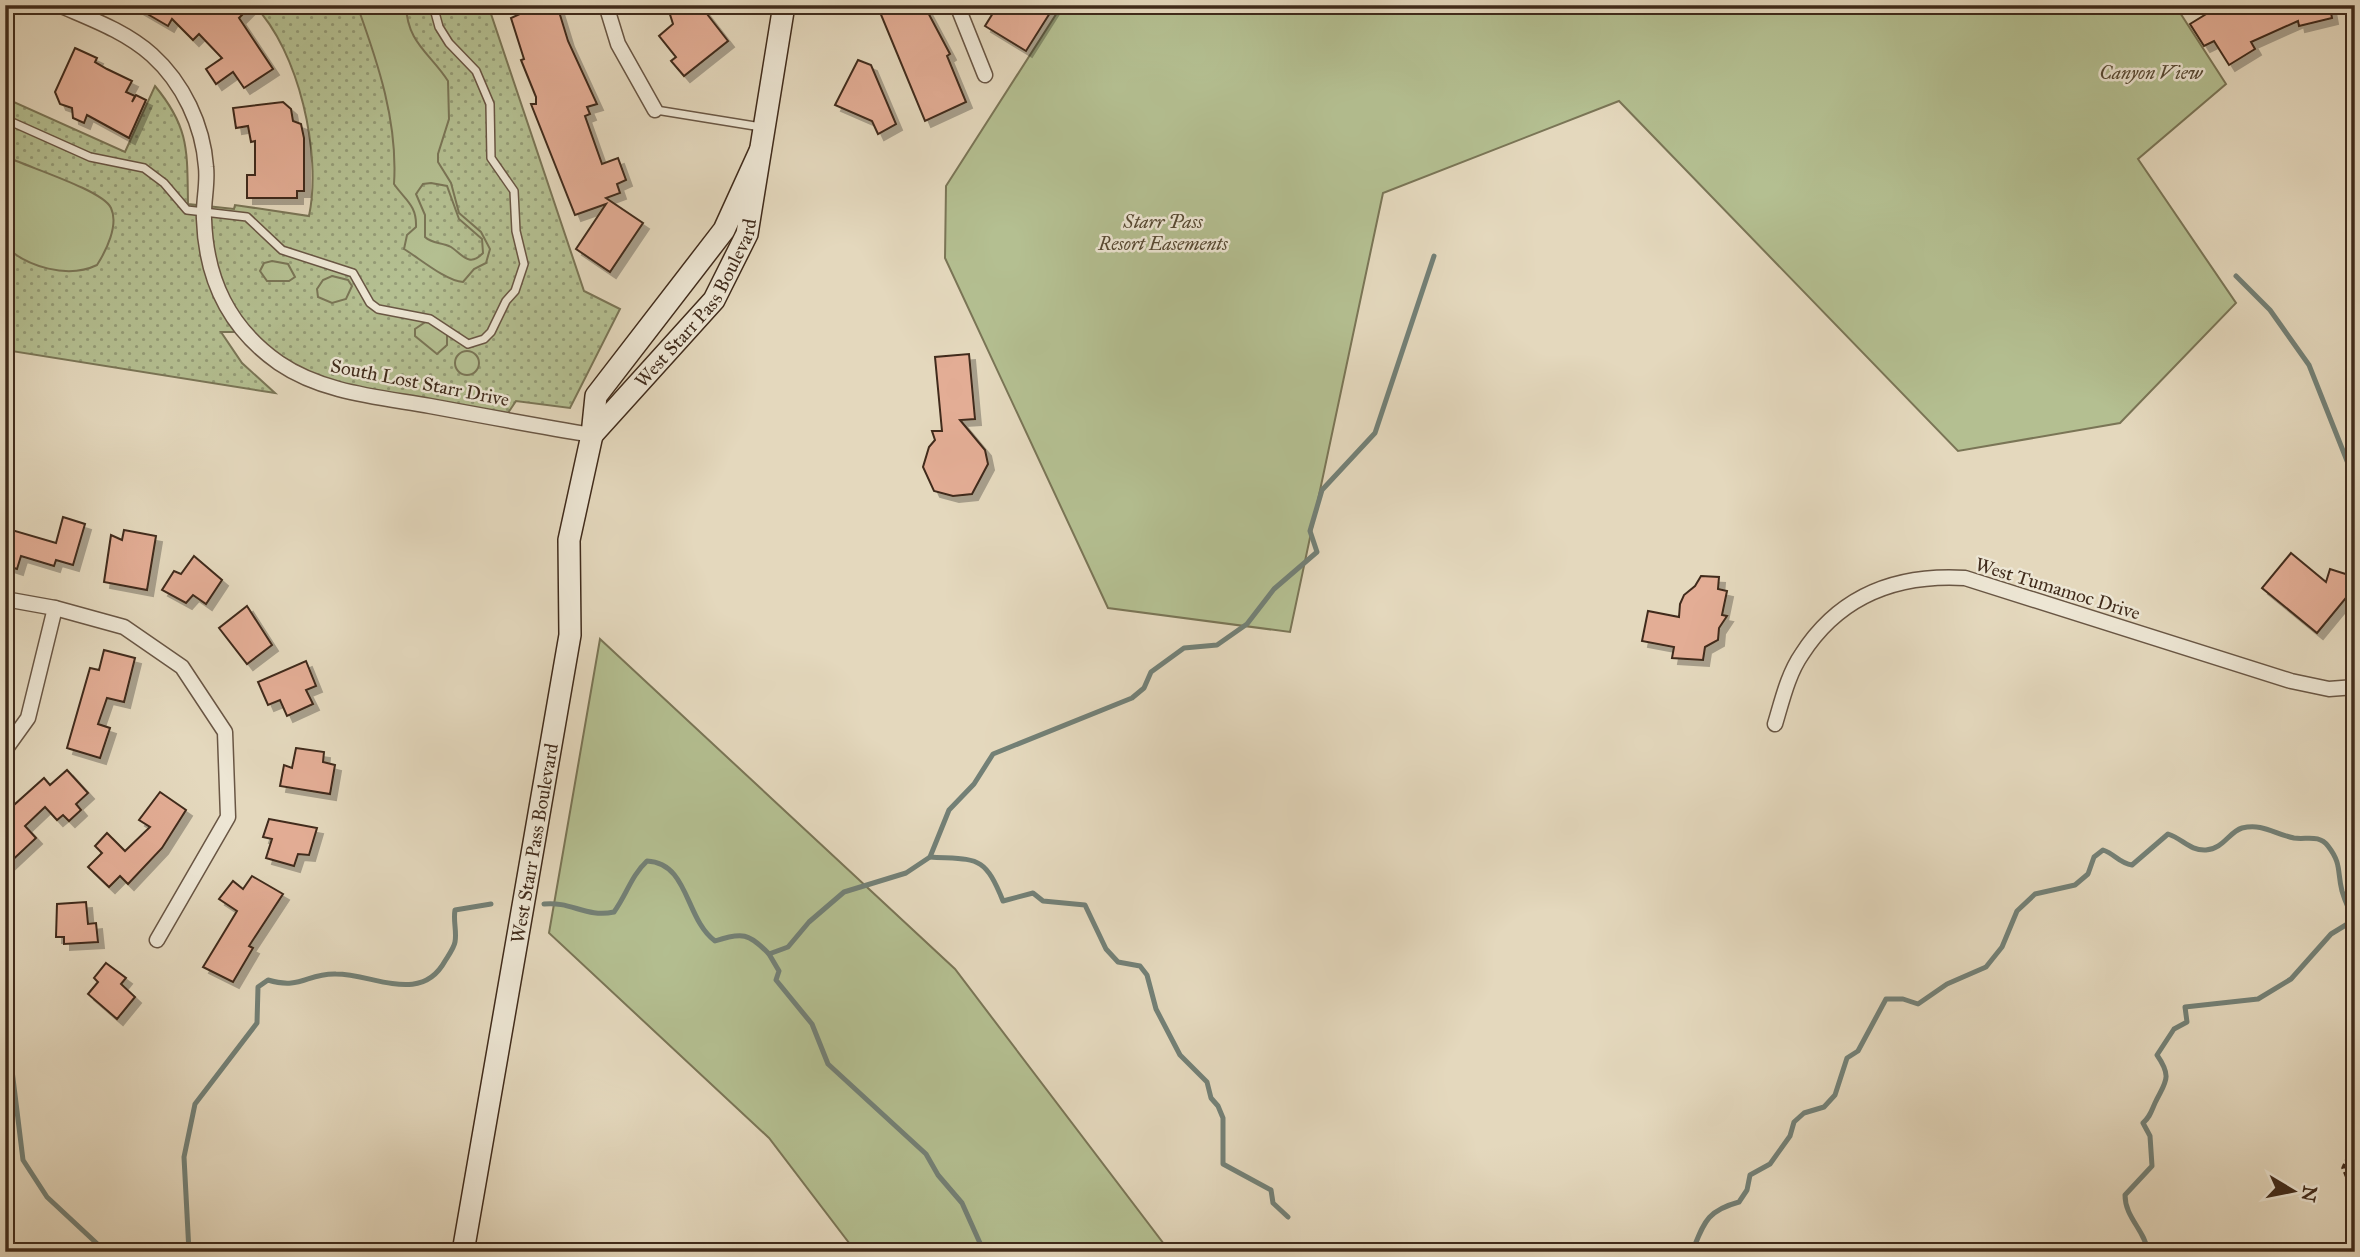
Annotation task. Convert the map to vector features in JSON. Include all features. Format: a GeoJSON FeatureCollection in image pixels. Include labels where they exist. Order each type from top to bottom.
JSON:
{"type":"FeatureCollection","features":[{"type":"Feature","properties":{"kind":"street","name":"South Lost Starr Drive"},"geometry":{"type":"LineString","coordinates":[[59,5],[119,31],[152,55],[179,86],[191,108],[203,145],[207,169],[204,212],[209,269],[224,306],[248,338],[281,364],[334,388],[592,435]]}},
{"type":"Feature","properties":{"kind":"street"},"geometry":{"type":"LineString","coordinates":[[606,5],[618,44],[655,110]]}},
{"type":"Feature","properties":{"kind":"street","name":"West Starr Pass Boulevard"},"geometry":{"type":"LineString","coordinates":[[592,435],[714,300],[747,234],[784,5]]}},
{"type":"Feature","properties":{"kind":"street"},"geometry":{"type":"LineString","coordinates":[[957,5],[985,75]]}},
{"type":"Feature","properties":{"kind":"street","name":"West Starr Pass Boulevard"},"geometry":{"type":"LineString","coordinates":[[463,1252],[570,635],[569,540],[592,435],[596,396],[724,230],[760,151]]}},
{"type":"Feature","properties":{"kind":"street","name":"West Tumamoc Drive"},"geometry":{"type":"LineString","coordinates":[[1775,724],[1789,679],[1801,654],[1816,635],[1836,615],[1874,591],[1916,578],[1965,578],[2291,681],[2329,688],[2355,687]]}},
{"type":"Feature","properties":{"kind":"street"},"geometry":{"type":"LineString","coordinates":[[5,599],[55,608],[124,627],[182,667],[225,732],[228,817],[157,940]]}},
{"type":"Feature","properties":{"kind":"street"},"geometry":{"type":"LineString","coordinates":[[5,750],[28,718],[55,608]]}},
{"type":"Feature","properties":{"kind":"lane"},"geometry":{"type":"LineString","coordinates":[[5,118],[90,157],[144,168],[164,183],[187,210],[247,217],[288,254],[353,273],[370,303],[378,309],[430,319],[468,344],[484,339],[522,277],[524,264],[516,231],[514,191],[491,158],[490,104],[476,71],[449,43],[439,27],[433,5]]}},
{"type":"Feature","properties":{"kind":"lane"},"geometry":{"type":"LineString","coordinates":[[655,110],[764,127]]}},
{"type":"Feature","properties":{"kind":"path"},"geometry":{"type":"LineString","coordinates":[[2355,1151],[2348,1157],[2343,1168],[2355,1195]]}},
{"type":"Feature","properties":{"kind":"green space"},"geometry":{"type":"Polygon","coordinates":[[[254,5],[488,5],[584,291],[620,309],[570,408],[516,401],[504,419],[322,383],[243,332],[221,332],[242,363],[275,393],[5,350],[5,98],[125,152],[155,86],[181,128],[186,155],[188,204],[234,209],[235,205],[309,216],[312,163],[303,104],[283,49],[270,25],[254,5]]]}},
{"type":"Feature","properties":{"kind":"green space"},"geometry":{"type":"Polygon","coordinates":[[[357,5],[406,5],[410,29],[448,81],[449,119],[438,162],[451,183],[459,213],[481,232],[490,249],[486,263],[474,269],[463,282],[441,273],[404,249],[407,235],[416,227],[415,213],[394,184],[390,115],[379,71],[357,5]],[[423,184],[416,194],[425,215],[425,237],[451,247],[470,260],[474,259],[483,253],[482,239],[459,219],[447,186],[423,184]]]}},
{"type":"Feature","properties":{"kind":"green space","name":"Starr Pass Resort Easements"},"geometry":{"type":"Polygon","coordinates":[[[1062,5],[2175,5],[2226,84],[2138,159],[2236,303],[2120,423],[1958,451],[1619,101],[1383,193],[1290,632],[1108,608],[945,258],[946,186],[1062,5]]]}},
{"type":"Feature","properties":{"kind":"green space"},"geometry":{"type":"Polygon","coordinates":[[[5,156],[80,187],[105,201],[111,208],[112,230],[97,265],[73,271],[48,269],[25,260],[5,246],[5,156]]]}},
{"type":"Feature","properties":{"kind":"green space"},"geometry":{"type":"Polygon","coordinates":[[[272,261],[288,264],[295,277],[289,281],[267,281],[260,271],[264,263],[272,261]]]}},
{"type":"Feature","properties":{"kind":"green space"},"geometry":{"type":"Polygon","coordinates":[[[332,276],[348,280],[352,286],[346,299],[332,303],[318,297],[317,289],[323,280],[332,276]]]}},
{"type":"Feature","properties":{"kind":"green space"},"geometry":{"type":"Polygon","coordinates":[[[430,319],[447,329],[447,345],[437,354],[415,336],[415,329],[430,319]]]}},
{"type":"Feature","properties":{"kind":"green space"},"geometry":{"type":"Polygon","coordinates":[[[467,351],[476,354],[479,363],[476,372],[467,375],[458,372],[455,363],[458,354],[467,351]]]}},
{"type":"Feature","properties":{"kind":"green space"},"geometry":{"type":"Polygon","coordinates":[[[600,639],[955,969],[1170,1252],[856,1252],[769,1138],[549,933],[600,639]]]}},
{"type":"Feature","properties":{"kind":"building"},"geometry":{"type":"Polygon","coordinates":[[[132,5],[252,5],[239,18],[273,69],[244,88],[233,72],[216,84],[206,69],[222,58],[199,34],[193,40],[172,19],[168,26],[132,5]]]}},
{"type":"Feature","properties":{"kind":"building"},"geometry":{"type":"Polygon","coordinates":[[[517,5],[557,5],[568,41],[597,104],[587,107],[590,114],[585,116],[602,164],[618,158],[626,180],[617,184],[620,193],[606,198],[643,223],[610,272],[576,249],[606,204],[575,215],[531,104],[536,104],[536,97],[521,60],[524,59],[511,18],[520,14],[517,5]]]}},
{"type":"Feature","properties":{"kind":"building"},"geometry":{"type":"Polygon","coordinates":[[[667,5],[700,5],[728,41],[684,76],[671,61],[676,57],[659,36],[673,24],[667,5]]]}},
{"type":"Feature","properties":{"kind":"building"},"geometry":{"type":"Polygon","coordinates":[[[877,5],[924,5],[950,54],[947,56],[966,102],[925,121],[877,5]]]}},
{"type":"Feature","properties":{"kind":"building"},"geometry":{"type":"Polygon","coordinates":[[[998,5],[1055,5],[1026,51],[985,26],[998,5]]]}},
{"type":"Feature","properties":{"kind":"building"},"geometry":{"type":"Polygon","coordinates":[[[2221,5],[2334,5],[2330,7],[2332,18],[2299,26],[2298,21],[2251,42],[2255,49],[2229,65],[2214,41],[2204,46],[2190,24],[2221,5]]]}},
{"type":"Feature","properties":{"kind":"building"},"geometry":{"type":"Polygon","coordinates":[[[75,48],[97,58],[95,62],[132,81],[126,92],[135,96],[132,102],[136,95],[146,100],[129,138],[87,115],[84,123],[73,118],[72,108],[60,104],[55,92],[75,48]]]}},
{"type":"Feature","properties":{"kind":"building"},"geometry":{"type":"Polygon","coordinates":[[[858,60],[871,65],[896,124],[878,134],[872,121],[835,105],[858,60]]]}},
{"type":"Feature","properties":{"kind":"building"},"geometry":{"type":"Polygon","coordinates":[[[283,102],[291,109],[293,121],[301,124],[304,138],[304,191],[297,191],[297,198],[247,198],[247,175],[255,175],[255,141],[251,142],[248,126],[236,128],[233,108],[283,102]]]}},
{"type":"Feature","properties":{"kind":"building"},"geometry":{"type":"Polygon","coordinates":[[[969,354],[975,419],[960,420],[985,450],[988,464],[972,494],[953,496],[934,491],[923,467],[929,447],[935,440],[932,431],[942,431],[935,357],[969,354]]]}},
{"type":"Feature","properties":{"kind":"building"},"geometry":{"type":"Polygon","coordinates":[[[63,517],[85,524],[73,565],[56,560],[54,566],[21,556],[17,569],[5,565],[5,528],[56,543],[63,517]]]}},
{"type":"Feature","properties":{"kind":"building"},"geometry":{"type":"Polygon","coordinates":[[[124,530],[156,536],[147,590],[104,582],[111,535],[122,540],[124,530]]]}},
{"type":"Feature","properties":{"kind":"building"},"geometry":{"type":"Polygon","coordinates":[[[2291,553],[2326,582],[2330,569],[2355,577],[2355,587],[2317,633],[2262,588],[2291,553]]]}},
{"type":"Feature","properties":{"kind":"building"},"geometry":{"type":"Polygon","coordinates":[[[194,556],[222,580],[206,604],[193,595],[186,603],[162,590],[174,571],[181,574],[194,556]]]}},
{"type":"Feature","properties":{"kind":"building"},"geometry":{"type":"Polygon","coordinates":[[[1701,576],[1719,577],[1718,589],[1727,591],[1722,615],[1727,616],[1719,628],[1718,640],[1705,647],[1703,660],[1672,658],[1674,647],[1642,641],[1648,611],[1679,617],[1684,595],[1695,586],[1701,576]]]}},
{"type":"Feature","properties":{"kind":"building"},"geometry":{"type":"Polygon","coordinates":[[[247,606],[272,645],[247,664],[219,628],[247,606]]]}},
{"type":"Feature","properties":{"kind":"building"},"geometry":{"type":"Polygon","coordinates":[[[104,650],[135,658],[124,702],[107,698],[98,724],[110,728],[100,758],[67,748],[90,668],[99,670],[104,650]]]}},
{"type":"Feature","properties":{"kind":"building"},"geometry":{"type":"Polygon","coordinates":[[[306,661],[316,686],[306,690],[313,704],[287,716],[280,700],[268,705],[258,682],[306,661]]]}},
{"type":"Feature","properties":{"kind":"building"},"geometry":{"type":"Polygon","coordinates":[[[296,748],[324,752],[323,762],[335,765],[330,794],[280,786],[284,765],[292,768],[296,748]]]}},
{"type":"Feature","properties":{"kind":"building"},"geometry":{"type":"Polygon","coordinates":[[[67,770],[88,793],[76,804],[81,810],[69,821],[63,815],[57,820],[45,807],[25,826],[36,838],[5,867],[5,794],[15,804],[44,778],[50,785],[67,770]]]}},
{"type":"Feature","properties":{"kind":"building"},"geometry":{"type":"Polygon","coordinates":[[[160,792],[186,810],[162,848],[128,884],[120,876],[109,887],[88,867],[102,853],[95,846],[107,833],[125,851],[150,827],[139,820],[160,792]]]}},
{"type":"Feature","properties":{"kind":"building"},"geometry":{"type":"Polygon","coordinates":[[[269,819],[317,828],[309,855],[298,854],[294,866],[266,858],[272,839],[263,837],[269,819]]]}},
{"type":"Feature","properties":{"kind":"building"},"geometry":{"type":"Polygon","coordinates":[[[252,876],[283,894],[249,946],[253,948],[233,982],[203,967],[237,911],[219,899],[233,881],[243,889],[252,876]]]}},
{"type":"Feature","properties":{"kind":"building"},"geometry":{"type":"Polygon","coordinates":[[[86,902],[88,924],[96,923],[98,942],[64,944],[64,937],[56,937],[57,904],[86,902]]]}},
{"type":"Feature","properties":{"kind":"building"},"geometry":{"type":"Polygon","coordinates":[[[106,963],[126,978],[121,984],[135,997],[117,1019],[88,994],[98,982],[94,978],[106,963]]]}},
{"type":"Feature","properties":{"kind":"waterway"},"geometry":{"type":"LineString","coordinates":[[544,904],[562,905],[595,913],[614,912],[647,861],[661,864],[679,881],[705,931],[715,941],[732,936],[745,936],[769,954],[788,947],[809,922],[844,892],[906,873],[930,857],[949,810],[974,784],[993,754],[1132,698],[1144,688],[1151,672],[1184,648],[1217,645],[1247,624],[1274,589],[1317,552],[1310,531],[1322,490],[1375,433],[1434,256]]}},
{"type":"Feature","properties":{"kind":"waterway"},"geometry":{"type":"LineString","coordinates":[[2236,276],[2270,310],[2309,365],[2355,481]]}},
{"type":"Feature","properties":{"kind":"waterway"},"geometry":{"type":"LineString","coordinates":[[1692,1252],[1708,1220],[1719,1210],[1739,1202],[1747,1190],[1750,1175],[1770,1164],[1790,1136],[1794,1122],[1804,1113],[1824,1107],[1835,1095],[1847,1058],[1858,1051],[1886,999],[1903,999],[1918,1004],[1947,984],[1986,967],[2002,947],[2017,911],[2035,894],[2075,885],[2088,874],[2094,857],[2103,850],[2132,865],[2168,834],[2200,850],[2217,847],[2237,830],[2249,827],[2262,828],[2294,838],[2321,840],[2335,858],[2342,891],[2355,920]]}},
{"type":"Feature","properties":{"kind":"waterway"},"geometry":{"type":"LineString","coordinates":[[930,857],[977,862],[990,875],[1003,901],[1033,893],[1043,901],[1085,905],[1106,949],[1118,962],[1140,966],[1147,975],[1156,1009],[1180,1055],[1207,1082],[1211,1098],[1223,1118],[1223,1164],[1271,1190],[1273,1203],[1288,1217]]}},
{"type":"Feature","properties":{"kind":"waterway"},"geometry":{"type":"LineString","coordinates":[[189,1252],[184,1157],[195,1104],[257,1023],[258,987],[268,980],[288,983],[326,974],[351,975],[396,984],[423,982],[435,974],[453,947],[455,910],[491,904]]}},
{"type":"Feature","properties":{"kind":"waterway"},"geometry":{"type":"LineString","coordinates":[[2148,1252],[2128,1211],[2125,1195],[2152,1166],[2150,1136],[2143,1123],[2166,1080],[2165,1069],[2157,1055],[2174,1029],[2187,1022],[2185,1007],[2258,999],[2291,979],[2331,934],[2354,920]]}},
{"type":"Feature","properties":{"kind":"waterway"},"geometry":{"type":"LineString","coordinates":[[769,954],[779,971],[776,980],[812,1024],[828,1064],[926,1154],[938,1175],[962,1203],[984,1252]]}},
{"type":"Feature","properties":{"kind":"waterway"},"geometry":{"type":"LineString","coordinates":[[5,1013],[23,1160],[47,1197],[106,1252]]}},
{"type":"Feature","properties":{"kind":"park label","name":"Canyon View"},"geometry":{"type":"Point","coordinates":[2151,72]}}]}
